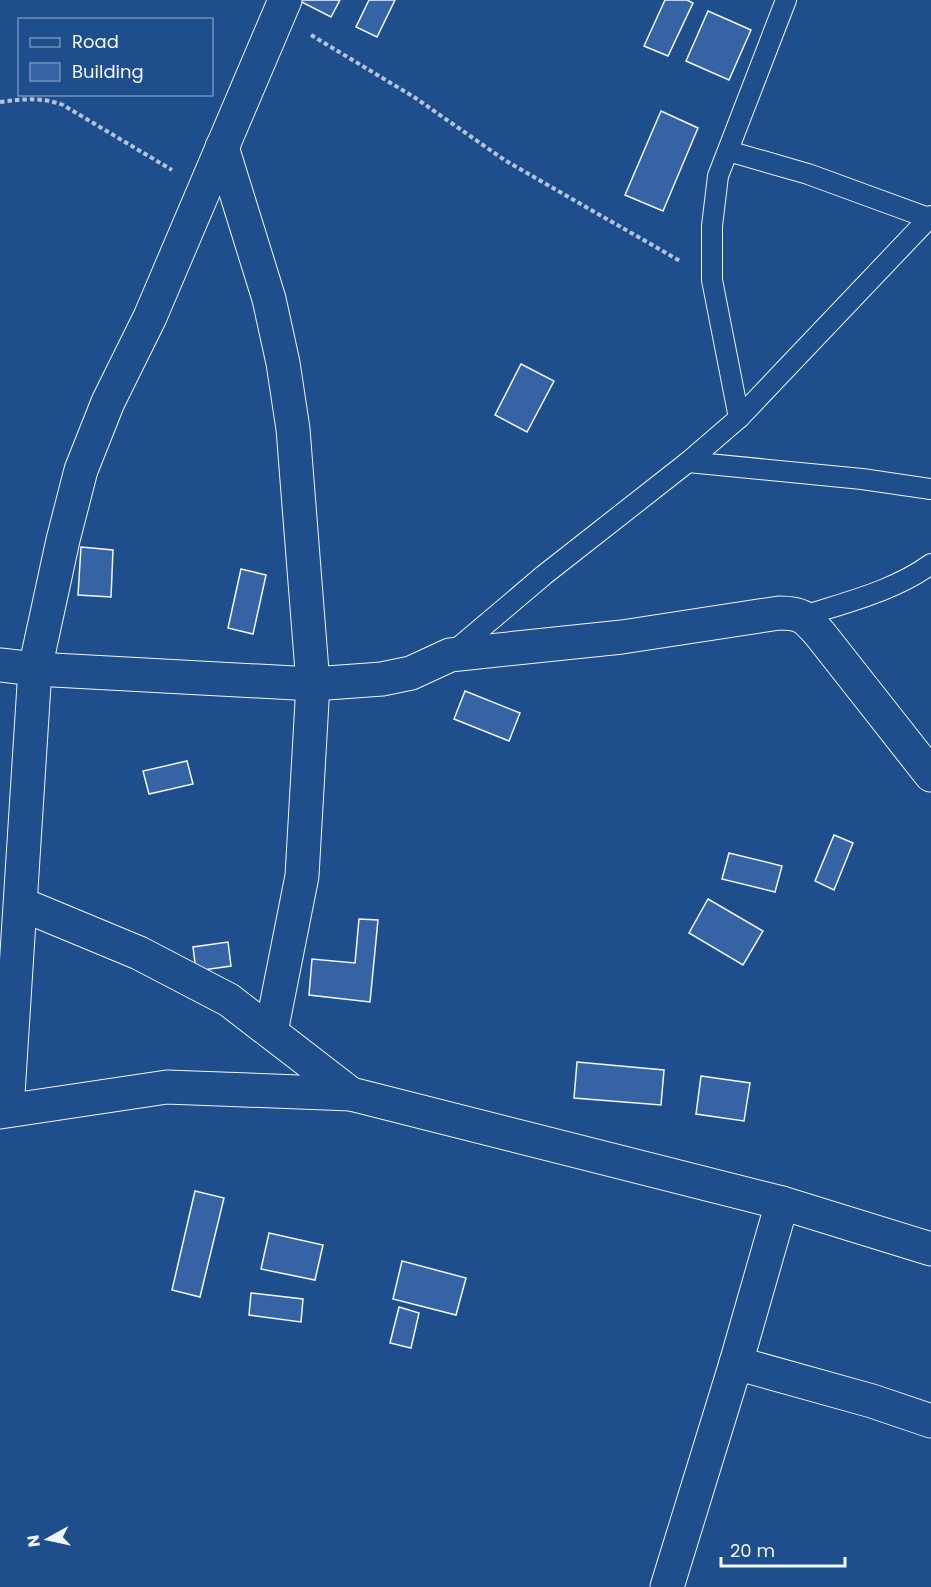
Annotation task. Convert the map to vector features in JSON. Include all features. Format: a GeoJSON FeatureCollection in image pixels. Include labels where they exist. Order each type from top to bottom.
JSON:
{"type":"FeatureCollection","features":[{"type":"Feature","properties":{"kind":"street"},"geometry":{"type":"LineString","coordinates":[[282,8],[150,316],[108,402],[81,470],[63,540],[35,669],[21,904],[4,1111],[167,1087],[351,1094],[782,1203],[931,1250]]}},
{"type":"Feature","properties":{"kind":"street"},"geometry":{"type":"LineString","coordinates":[[222,147],[269,298],[283,363],[293,429],[313,684],[302,876],[271,1032]]}},
{"type":"Feature","properties":{"kind":"street"},"geometry":{"type":"LineString","coordinates":[[0,665],[35,669],[313,684],[382,679],[411,673],[450,655],[622,637],[779,613],[804,616],[931,775]]}},
{"type":"Feature","properties":{"kind":"street"},"geometry":{"type":"LineString","coordinates":[[21,904],[159,964],[229,1000],[351,1094]]}},
{"type":"Feature","properties":{"kind":"street"},"geometry":{"type":"LineString","coordinates":[[667,1587],[736,1363],[782,1203]]}},
{"type":"Feature","properties":{"kind":"street"},"geometry":{"type":"LineString","coordinates":[[736,1363],[872,1401],[931,1421]]}},
{"type":"Feature","properties":{"kind":"lane"},"geometry":{"type":"LineString","coordinates":[[739,418],[712,280],[712,226],[718,176],[786,0]]}},
{"type":"Feature","properties":{"kind":"lane"},"geometry":{"type":"LineString","coordinates":[[450,655],[544,575],[688,462],[739,418],[931,218],[808,174],[728,151]]}},
{"type":"Feature","properties":{"kind":"lane"},"geometry":{"type":"LineString","coordinates":[[688,462],[862,478],[931,489]]}},
{"type":"Feature","properties":{"kind":"lane"},"geometry":{"type":"LineString","coordinates":[[804,616],[871,594],[916,575],[931,564]]}},
{"type":"Feature","properties":{"kind":"path"},"geometry":{"type":"LineString","coordinates":[[282,8],[506,161],[712,280]]}},
{"type":"Feature","properties":{"kind":"path"},"geometry":{"type":"LineString","coordinates":[[0,102],[19,99],[48,99],[63,105],[204,189]]}},
{"type":"Feature","properties":{"kind":"building"},"geometry":{"type":"Polygon","coordinates":[[[298,0],[340,0],[331,17],[298,0]]]}},
{"type":"Feature","properties":{"kind":"building"},"geometry":{"type":"Polygon","coordinates":[[[369,0],[395,0],[377,37],[356,27],[369,0]]]}},
{"type":"Feature","properties":{"kind":"building"},"geometry":{"type":"Polygon","coordinates":[[[665,0],[687,0],[693,3],[668,56],[644,46],[665,0]]]}},
{"type":"Feature","properties":{"kind":"building"},"geometry":{"type":"Polygon","coordinates":[[[708,11],[751,30],[729,80],[686,61],[708,11]]]}},
{"type":"Feature","properties":{"kind":"building"},"geometry":{"type":"Polygon","coordinates":[[[661,111],[698,128],[663,211],[625,195],[661,111]]]}},
{"type":"Feature","properties":{"kind":"building"},"geometry":{"type":"Polygon","coordinates":[[[521,364],[554,381],[527,432],[495,415],[521,364]]]}},
{"type":"Feature","properties":{"kind":"building"},"geometry":{"type":"Polygon","coordinates":[[[81,547],[113,550],[111,597],[78,595],[81,547]]]}},
{"type":"Feature","properties":{"kind":"building"},"geometry":{"type":"Polygon","coordinates":[[[241,569],[266,575],[253,634],[228,628],[241,569]]]}},
{"type":"Feature","properties":{"kind":"building"},"geometry":{"type":"Polygon","coordinates":[[[465,691],[520,713],[509,741],[454,719],[465,691]]]}},
{"type":"Feature","properties":{"kind":"building"},"geometry":{"type":"Polygon","coordinates":[[[187,761],[193,784],[149,794],[143,771],[187,761]]]}},
{"type":"Feature","properties":{"kind":"building"},"geometry":{"type":"Polygon","coordinates":[[[834,835],[853,843],[834,890],[815,881],[834,835]]]}},
{"type":"Feature","properties":{"kind":"building"},"geometry":{"type":"Polygon","coordinates":[[[729,853],[782,866],[775,892],[722,879],[729,853]]]}},
{"type":"Feature","properties":{"kind":"building"},"geometry":{"type":"Polygon","coordinates":[[[708,899],[763,931],[743,965],[689,933],[708,899]]]}},
{"type":"Feature","properties":{"kind":"building"},"geometry":{"type":"Polygon","coordinates":[[[359,919],[378,920],[370,1002],[309,995],[312,959],[355,963],[359,919]]]}},
{"type":"Feature","properties":{"kind":"building"},"geometry":{"type":"Polygon","coordinates":[[[228,942],[231,966],[196,971],[193,947],[228,942]]]}},
{"type":"Feature","properties":{"kind":"building"},"geometry":{"type":"Polygon","coordinates":[[[577,1062],[664,1070],[661,1105],[574,1098],[577,1062]]]}},
{"type":"Feature","properties":{"kind":"building"},"geometry":{"type":"Polygon","coordinates":[[[701,1076],[750,1083],[744,1121],[696,1114],[701,1076]]]}},
{"type":"Feature","properties":{"kind":"building"},"geometry":{"type":"Polygon","coordinates":[[[195,1191],[224,1198],[200,1297],[172,1290],[195,1191]]]}},
{"type":"Feature","properties":{"kind":"building"},"geometry":{"type":"Polygon","coordinates":[[[269,1233],[323,1245],[315,1280],[261,1269],[269,1233]]]}},
{"type":"Feature","properties":{"kind":"building"},"geometry":{"type":"Polygon","coordinates":[[[402,1261],[466,1278],[456,1315],[393,1299],[402,1261]]]}},
{"type":"Feature","properties":{"kind":"building"},"geometry":{"type":"Polygon","coordinates":[[[251,1293],[303,1299],[301,1322],[249,1315],[251,1293]]]}},
{"type":"Feature","properties":{"kind":"building"},"geometry":{"type":"Polygon","coordinates":[[[399,1307],[419,1313],[411,1348],[390,1343],[399,1307]]]}}]}
